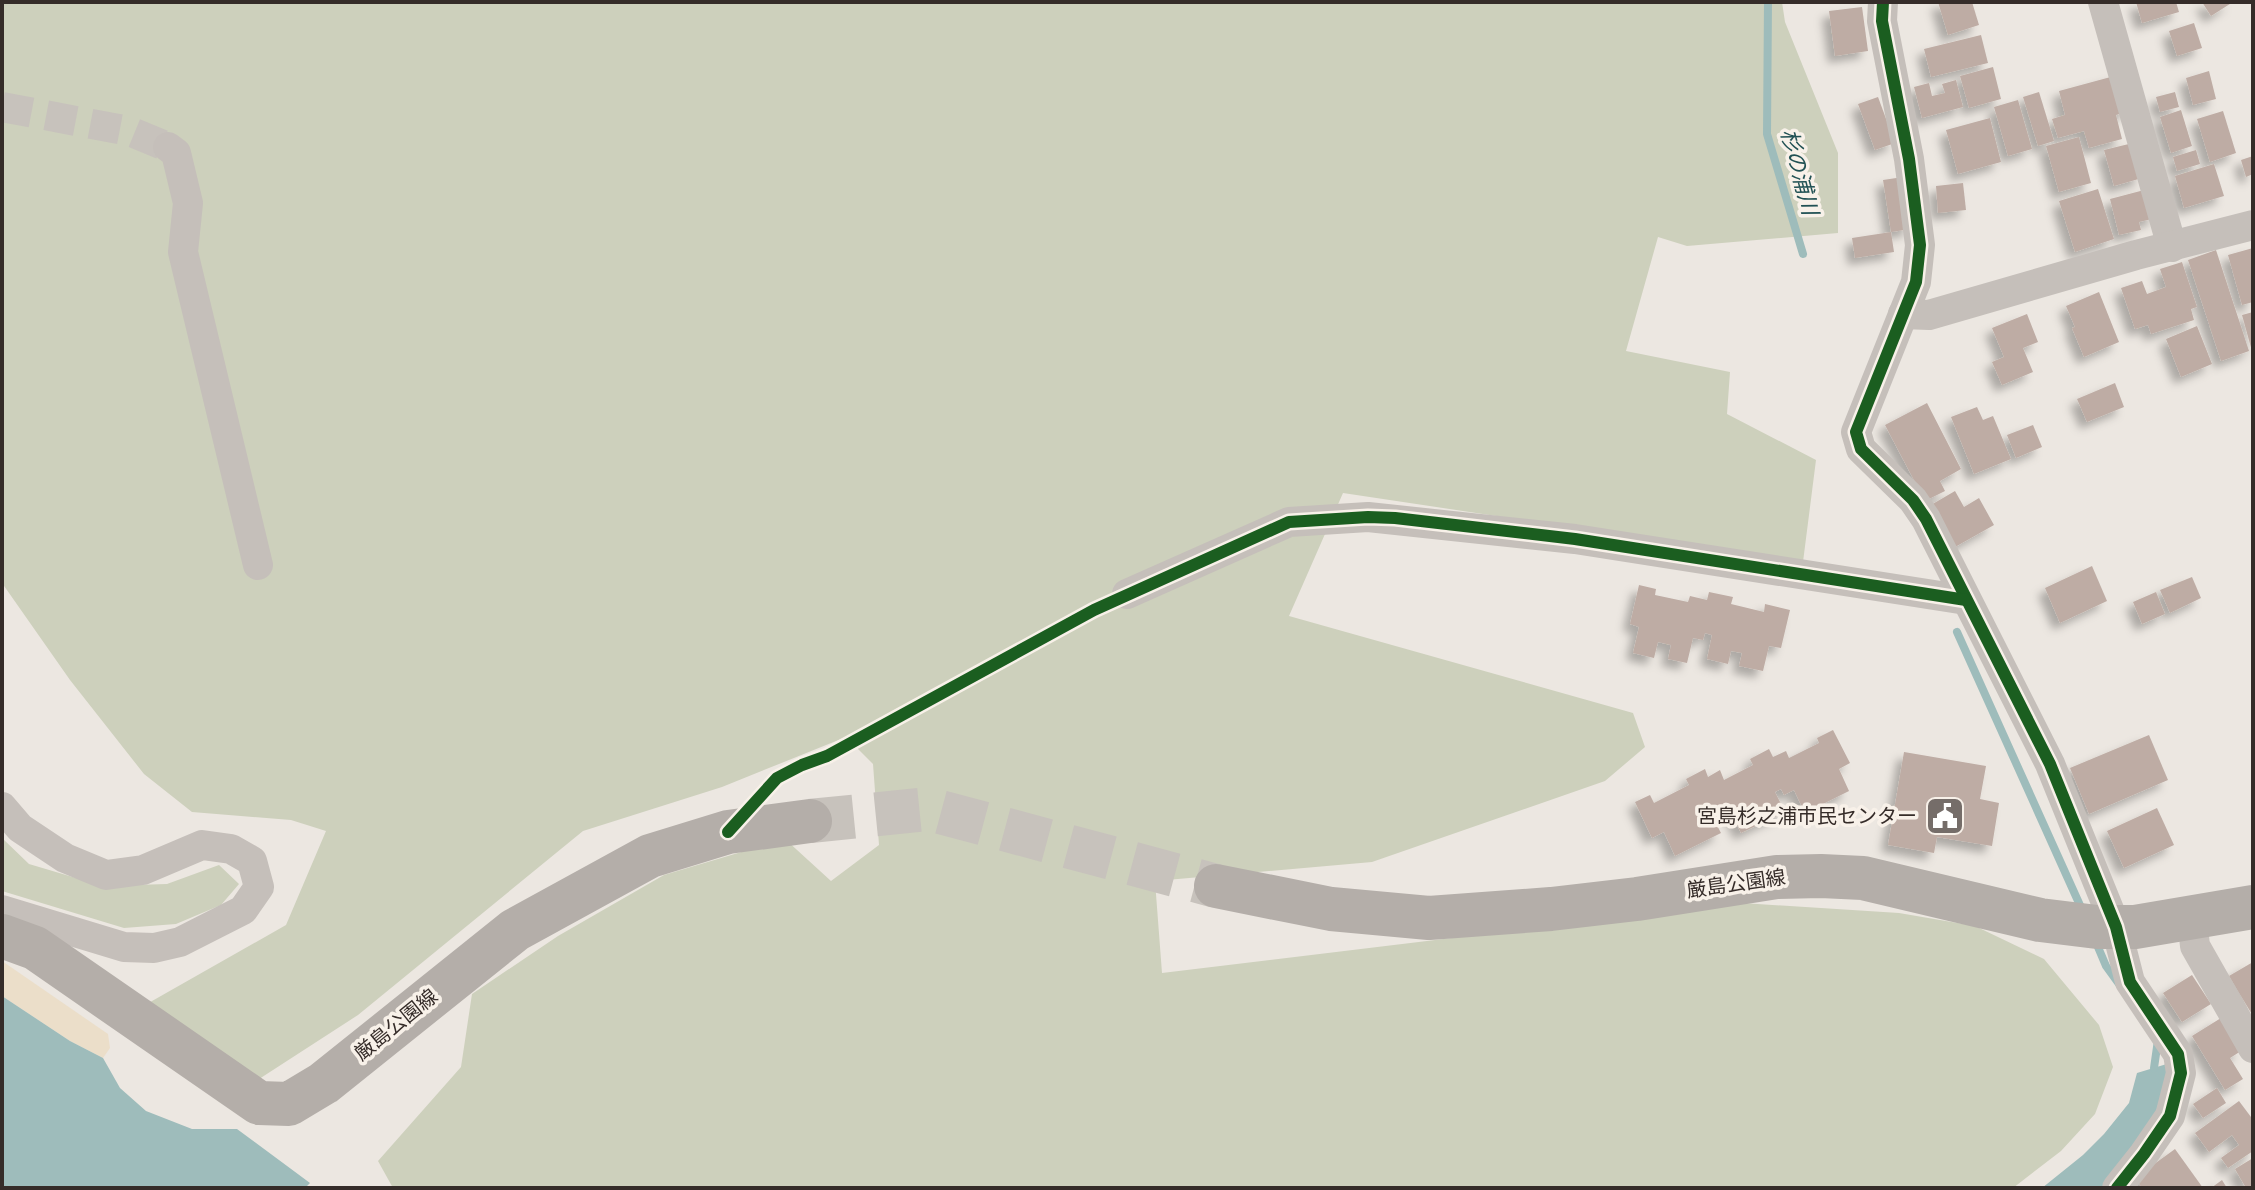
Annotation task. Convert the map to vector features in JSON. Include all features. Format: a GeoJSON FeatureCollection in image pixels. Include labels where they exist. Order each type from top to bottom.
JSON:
{"type":"FeatureCollection","features":[{"type":"Feature","properties":{"kind":"main road","name":"厳島公園線"},"geometry":{"type":"LineString","coordinates":[[2,936],[35,948],[259,1103],[289,1104],[324,1083],[515,930],[650,856],[728,832],[810,821]]}},
{"type":"Feature","properties":{"kind":"main road","name":"厳島公園線"},"geometry":{"type":"LineString","coordinates":[[1216,886],[1331,909],[1429,918],[1637,899],[1777,877],[1835,876],[1863,878],[2054,923],[2107,927],[2135,927],[2253,907]]}},
{"type":"Feature","properties":{"kind":"street"},"geometry":{"type":"LineString","coordinates":[[1883,2],[1882,21],[1909,159],[1920,245],[1916,282],[1856,432],[1861,449],[1913,500],[1926,519],[2050,764],[2107,927],[2130,982],[2178,1054],[2181,1073],[2170,1116],[2117,1188]]}},
{"type":"Feature","properties":{"kind":"street"},"geometry":{"type":"LineString","coordinates":[[2103,2],[2172,247]]}},
{"type":"Feature","properties":{"kind":"street"},"geometry":{"type":"LineString","coordinates":[[168,147],[176,153],[188,203],[183,252],[258,565]]}},
{"type":"Feature","properties":{"kind":"street"},"geometry":{"type":"LineString","coordinates":[[1903,314],[1929,315],[2136,255],[2253,225]]}},
{"type":"Feature","properties":{"kind":"street"},"geometry":{"type":"LineString","coordinates":[[1127,594],[1289,522],[1368,517],[1575,539],[1966,600]]}},
{"type":"Feature","properties":{"kind":"street"},"geometry":{"type":"LineString","coordinates":[[2,807],[20,828],[65,858],[106,875],[143,870],[202,845],[231,849],[252,861],[259,887],[243,910],[180,942],[154,948],[124,947],[2,910]]}},
{"type":"Feature","properties":{"kind":"street"},"geometry":{"type":"LineString","coordinates":[[2192,918],[2195,946],[2253,1048]]}},
{"type":"Feature","properties":{"kind":"green space"},"geometry":{"type":"Polygon","coordinates":[[[2,2],[1782,2],[1785,22],[1838,153],[1838,233],[1687,246],[1658,237],[1626,351],[1730,372],[1727,414],[1816,460],[1803,562],[1343,493],[1289,616],[1633,713],[1645,747],[1605,781],[1372,862],[1155,881],[1162,973],[1742,903],[1899,913],[1975,926],[2044,959],[2099,1025],[2113,1067],[2095,1114],[2061,1151],[2013,1188],[393,1188],[378,1161],[461,1067],[472,994],[558,936],[664,875],[785,839],[831,881],[879,845],[873,764],[846,737],[722,787],[583,831],[358,1015],[256,1081],[145,1005],[286,925],[326,831],[291,820],[192,812],[144,774],[70,680],[2,583],[2,2]]]}},
{"type":"Feature","properties":{"kind":"green space"},"geometry":{"type":"Polygon","coordinates":[[[2,838],[29,864],[103,886],[167,884],[219,865],[239,884],[221,905],[176,924],[124,928],[2,891],[2,838]]]}},
{"type":"Feature","properties":{"kind":"sand"},"geometry":{"type":"Polygon","coordinates":[[[2,961],[108,1034],[110,1048],[103,1058],[70,1041],[2,996],[2,961]]]}},
{"type":"Feature","properties":{"kind":"water"},"geometry":{"type":"Polygon","coordinates":[[[2,996],[70,1041],[103,1058],[120,1088],[146,1111],[192,1129],[237,1129],[310,1183],[305,1188],[2,1188],[2,996]]]}},
{"type":"Feature","properties":{"kind":"water"},"geometry":{"type":"Polygon","coordinates":[[[2170,1063],[2154,1119],[2102,1188],[2042,1188],[2104,1134],[2129,1103],[2137,1073],[2170,1063]]]}},
{"type":"Feature","properties":{"kind":"building"},"geometry":{"type":"Polygon","coordinates":[[[1938,2],[1972,2],[1979,25],[1948,35],[1938,2]]]}},
{"type":"Feature","properties":{"kind":"building"},"geometry":{"type":"Polygon","coordinates":[[[2136,2],[2176,2],[2179,12],[2142,23],[2136,2]]]}},
{"type":"Feature","properties":{"kind":"building"},"geometry":{"type":"Polygon","coordinates":[[[2202,2],[2233,2],[2211,16],[2202,2]]]}},
{"type":"Feature","properties":{"kind":"building"},"geometry":{"type":"Polygon","coordinates":[[[1862,7],[1868,51],[1835,56],[1829,11],[1862,7]]]}},
{"type":"Feature","properties":{"kind":"building"},"geometry":{"type":"Polygon","coordinates":[[[2194,23],[2202,48],[2177,56],[2169,31],[2194,23]]]}},
{"type":"Feature","properties":{"kind":"building"},"geometry":{"type":"Polygon","coordinates":[[[1981,35],[1988,63],[1931,77],[1924,49],[1981,35]]]}},
{"type":"Feature","properties":{"kind":"building"},"geometry":{"type":"Polygon","coordinates":[[[1993,67],[2001,99],[1969,108],[1960,76],[1993,67]]]}},
{"type":"Feature","properties":{"kind":"building"},"geometry":{"type":"Polygon","coordinates":[[[2209,71],[2216,99],[2193,105],[2186,78],[2209,71]]]}},
{"type":"Feature","properties":{"kind":"building"},"geometry":{"type":"Polygon","coordinates":[[[2118,75],[2128,111],[2116,115],[2122,139],[2089,148],[2084,131],[2058,138],[2052,119],[2065,115],[2059,91],[2118,75]]]}},
{"type":"Feature","properties":{"kind":"building"},"geometry":{"type":"Polygon","coordinates":[[[1956,80],[1963,107],[1922,118],[1914,87],[1929,83],[1932,96],[1945,93],[1942,84],[1956,80]]]}},
{"type":"Feature","properties":{"kind":"building"},"geometry":{"type":"Polygon","coordinates":[[[2039,92],[2054,141],[2038,146],[2023,97],[2039,92]]]}},
{"type":"Feature","properties":{"kind":"building"},"geometry":{"type":"Polygon","coordinates":[[[2175,92],[2179,107],[2160,112],[2156,97],[2175,92]]]}},
{"type":"Feature","properties":{"kind":"building"},"geometry":{"type":"Polygon","coordinates":[[[1878,97],[1895,143],[1875,150],[1858,104],[1878,97]]]}},
{"type":"Feature","properties":{"kind":"building"},"geometry":{"type":"Polygon","coordinates":[[[2018,100],[2032,149],[2008,156],[1994,107],[2018,100]]]}},
{"type":"Feature","properties":{"kind":"building"},"geometry":{"type":"Polygon","coordinates":[[[2181,110],[2192,146],[2171,153],[2160,117],[2181,110]]]}},
{"type":"Feature","properties":{"kind":"building"},"geometry":{"type":"Polygon","coordinates":[[[2223,111],[2236,153],[2210,162],[2197,119],[2223,111]]]}},
{"type":"Feature","properties":{"kind":"building"},"geometry":{"type":"Polygon","coordinates":[[[1990,118],[2001,162],[1958,174],[1946,130],[1990,118]]]}},
{"type":"Feature","properties":{"kind":"building"},"geometry":{"type":"Polygon","coordinates":[[[2079,137],[2091,183],[2059,192],[2046,146],[2079,137]]]}},
{"type":"Feature","properties":{"kind":"building"},"geometry":{"type":"Polygon","coordinates":[[[2133,143],[2142,178],[2114,186],[2104,150],[2133,143]]]}},
{"type":"Feature","properties":{"kind":"building"},"geometry":{"type":"Polygon","coordinates":[[[2196,150],[2200,164],[2177,171],[2173,157],[2196,150]]]}},
{"type":"Feature","properties":{"kind":"building"},"geometry":{"type":"Polygon","coordinates":[[[2253,156],[2253,174],[2246,177],[2241,160],[2253,156]]]}},
{"type":"Feature","properties":{"kind":"building"},"geometry":{"type":"Polygon","coordinates":[[[2214,164],[2224,196],[2184,208],[2175,176],[2214,164]]]}},
{"type":"Feature","properties":{"kind":"building"},"geometry":{"type":"Polygon","coordinates":[[[1903,177],[1911,229],[1891,232],[1883,180],[1903,177]]]}},
{"type":"Feature","properties":{"kind":"building"},"geometry":{"type":"Polygon","coordinates":[[[1963,183],[1966,210],[1938,213],[1936,186],[1963,183]]]}},
{"type":"Feature","properties":{"kind":"building"},"geometry":{"type":"Polygon","coordinates":[[[2098,189],[2114,239],[2075,252],[2059,201],[2098,189]]]}},
{"type":"Feature","properties":{"kind":"building"},"geometry":{"type":"Polygon","coordinates":[[[2148,189],[2156,218],[2139,222],[2141,230],[2119,235],[2110,199],[2148,189]]]}},
{"type":"Feature","properties":{"kind":"building"},"geometry":{"type":"Polygon","coordinates":[[[1891,232],[1894,252],[1855,258],[1852,238],[1891,232]]]}},
{"type":"Feature","properties":{"kind":"building"},"geometry":{"type":"Polygon","coordinates":[[[2253,248],[2253,302],[2242,305],[2228,255],[2253,248]]]}},
{"type":"Feature","properties":{"kind":"building"},"geometry":{"type":"Polygon","coordinates":[[[2216,250],[2249,351],[2221,361],[2188,260],[2216,250]]]}},
{"type":"Feature","properties":{"kind":"building"},"geometry":{"type":"Polygon","coordinates":[[[2182,262],[2197,307],[2191,309],[2194,320],[2151,334],[2148,325],[2135,329],[2121,288],[2142,281],[2147,294],[2166,287],[2160,269],[2182,262]]]}},
{"type":"Feature","properties":{"kind":"building"},"geometry":{"type":"Polygon","coordinates":[[[2099,292],[2119,342],[2084,357],[2066,306],[2099,292]]]}},
{"type":"Feature","properties":{"kind":"building"},"geometry":{"type":"Polygon","coordinates":[[[2253,312],[2253,351],[2252,351],[2242,315],[2253,312]]]}},
{"type":"Feature","properties":{"kind":"building"},"geometry":{"type":"Polygon","coordinates":[[[2027,314],[2038,342],[2023,348],[2033,372],[2002,385],[1992,362],[2004,357],[1992,328],[2027,314]]]}},
{"type":"Feature","properties":{"kind":"building"},"geometry":{"type":"Polygon","coordinates":[[[2197,326],[2212,364],[2181,377],[2166,339],[2197,326]]]}},
{"type":"Feature","properties":{"kind":"building"},"geometry":{"type":"Polygon","coordinates":[[[2115,383],[2124,407],[2087,422],[2077,399],[2115,383]]]}},
{"type":"Feature","properties":{"kind":"building"},"geometry":{"type":"Polygon","coordinates":[[[1927,403],[1961,469],[1940,481],[1945,491],[1925,501],[1885,425],[1927,403]]]}},
{"type":"Feature","properties":{"kind":"building"},"geometry":{"type":"Polygon","coordinates":[[[1977,407],[1983,420],[1993,416],[2011,459],[1974,474],[1951,417],[1977,407]]]}},
{"type":"Feature","properties":{"kind":"building"},"geometry":{"type":"Polygon","coordinates":[[[2033,425],[2042,447],[2016,458],[2007,435],[2033,425]]]}},
{"type":"Feature","properties":{"kind":"building"},"geometry":{"type":"Polygon","coordinates":[[[1955,491],[1964,507],[1979,498],[1994,525],[1955,547],[1931,505],[1955,491]]]}},
{"type":"Feature","properties":{"kind":"building"},"geometry":{"type":"Polygon","coordinates":[[[2092,566],[2107,601],[2060,623],[2045,588],[2092,566]]]}},
{"type":"Feature","properties":{"kind":"building"},"geometry":{"type":"Polygon","coordinates":[[[2192,577],[2201,598],[2170,613],[2160,590],[2192,577]]]}},
{"type":"Feature","properties":{"kind":"building"},"geometry":{"type":"Polygon","coordinates":[[[1639,585],[1656,589],[1655,595],[1688,602],[1690,596],[1707,600],[1709,592],[1733,597],[1731,604],[1764,612],[1765,604],[1790,610],[1781,648],[1769,646],[1763,671],[1739,666],[1742,653],[1731,651],[1728,664],[1707,659],[1712,635],[1705,633],[1703,640],[1693,638],[1687,663],[1668,659],[1671,645],[1658,642],[1654,658],[1633,653],[1639,627],[1630,624],[1639,585]]]}},
{"type":"Feature","properties":{"kind":"building"},"geometry":{"type":"Polygon","coordinates":[[[2156,592],[2165,614],[2142,624],[2133,602],[2156,592]]]}},
{"type":"Feature","properties":{"kind":"building"},"geometry":{"type":"Polygon","coordinates":[[[1833,730],[1850,763],[1839,769],[1849,791],[1805,813],[1794,790],[1784,795],[1781,789],[1775,792],[1785,812],[1741,833],[1731,812],[1721,816],[1717,808],[1710,812],[1721,833],[1675,856],[1664,832],[1652,838],[1635,802],[1650,795],[1654,803],[1689,785],[1686,779],[1705,769],[1708,777],[1720,770],[1724,780],[1753,765],[1750,759],[1769,749],[1773,757],[1786,751],[1789,758],[1819,743],[1817,738],[1833,730]]]}},
{"type":"Feature","properties":{"kind":"building"},"geometry":{"type":"Polygon","coordinates":[[[2149,735],[2168,780],[2089,814],[2070,768],[2149,735]]]}},
{"type":"Feature","properties":{"kind":"building","name":"宮島杉之浦市民センター"},"geometry":{"type":"Polygon","coordinates":[[[1904,752],[1986,766],[1980,799],[1999,803],[1992,846],[1937,837],[1934,853],[1888,845],[1904,752]]]}},
{"type":"Feature","properties":{"kind":"building"},"geometry":{"type":"Polygon","coordinates":[[[2157,808],[2174,845],[2124,868],[2107,831],[2157,808]]]}},
{"type":"Feature","properties":{"kind":"building"},"geometry":{"type":"Polygon","coordinates":[[[2253,962],[2253,1016],[2229,976],[2253,962]]]}},
{"type":"Feature","properties":{"kind":"building"},"geometry":{"type":"Polygon","coordinates":[[[2192,975],[2211,1004],[2182,1022],[2163,993],[2192,975]]]}},
{"type":"Feature","properties":{"kind":"building"},"geometry":{"type":"Polygon","coordinates":[[[2221,1018],[2241,1051],[2230,1058],[2243,1079],[2225,1090],[2192,1036],[2221,1018]]]}},
{"type":"Feature","properties":{"kind":"building"},"geometry":{"type":"Polygon","coordinates":[[[2217,1088],[2226,1103],[2203,1118],[2193,1104],[2217,1088]]]}},
{"type":"Feature","properties":{"kind":"building"},"geometry":{"type":"Polygon","coordinates":[[[2239,1101],[2251,1117],[2253,1115],[2253,1151],[2228,1168],[2221,1158],[2239,1145],[2232,1135],[2209,1152],[2195,1133],[2239,1101]]]}},
{"type":"Feature","properties":{"kind":"building"},"geometry":{"type":"Polygon","coordinates":[[[2175,1149],[2203,1188],[2142,1188],[2135,1178],[2175,1149]]]}},
{"type":"Feature","properties":{"kind":"building"},"geometry":{"type":"Polygon","coordinates":[[[2253,1158],[2253,1188],[2246,1188],[2235,1169],[2253,1158]]]}},
{"type":"Feature","properties":{"kind":"building"},"geometry":{"type":"Polygon","coordinates":[[[2222,1180],[2227,1188],[2211,1188],[2222,1180]]]}},
{"type":"Feature","properties":{"kind":"waterway","name":"杉の浦川"},"geometry":{"type":"LineString","coordinates":[[1768,2],[1767,134],[1803,254]]}},
{"type":"Feature","properties":{"kind":"waterway","name":"杉の浦川"},"geometry":{"type":"LineString","coordinates":[[1957,632],[2083,912]]}},
{"type":"Feature","properties":{"kind":"waterway","name":"杉の浦川"},"geometry":{"type":"LineString","coordinates":[[2095,940],[2106,966],[2119,984]]}},
{"type":"Feature","properties":{"kind":"waterway","name":"杉の浦川"},"geometry":{"type":"LineString","coordinates":[[2154,1068],[2158,1040]]}},
{"type":"Feature","properties":{"kind":"tunnel"},"geometry":{"type":"LineString","coordinates":[[2,107],[129,131],[168,147]]}},
{"type":"Feature","properties":{"kind":"tunnel"},"geometry":{"type":"LineString","coordinates":[[810,821],[929,809],[1216,886]]}},
{"type":"Feature","properties":{"kind":"cycle path"},"geometry":{"type":"LineString","coordinates":[[1883,2],[1882,21],[1909,159],[1920,245],[1916,282],[1856,432],[1861,449],[1913,500],[1926,519],[2050,764],[2116,927],[2130,982],[2178,1054],[2181,1073],[2170,1116],[2117,1188]]}},
{"type":"Feature","properties":{"kind":"cycle path"},"geometry":{"type":"LineString","coordinates":[[728,832],[777,778],[827,756],[1094,610],[1289,522],[1395,518],[1575,539],[1966,600]]}},
{"type":"Feature","properties":{"kind":"place","name":"宮島杉之浦市民センター"},"geometry":{"type":"Point","coordinates":[1945,816]}}]}
